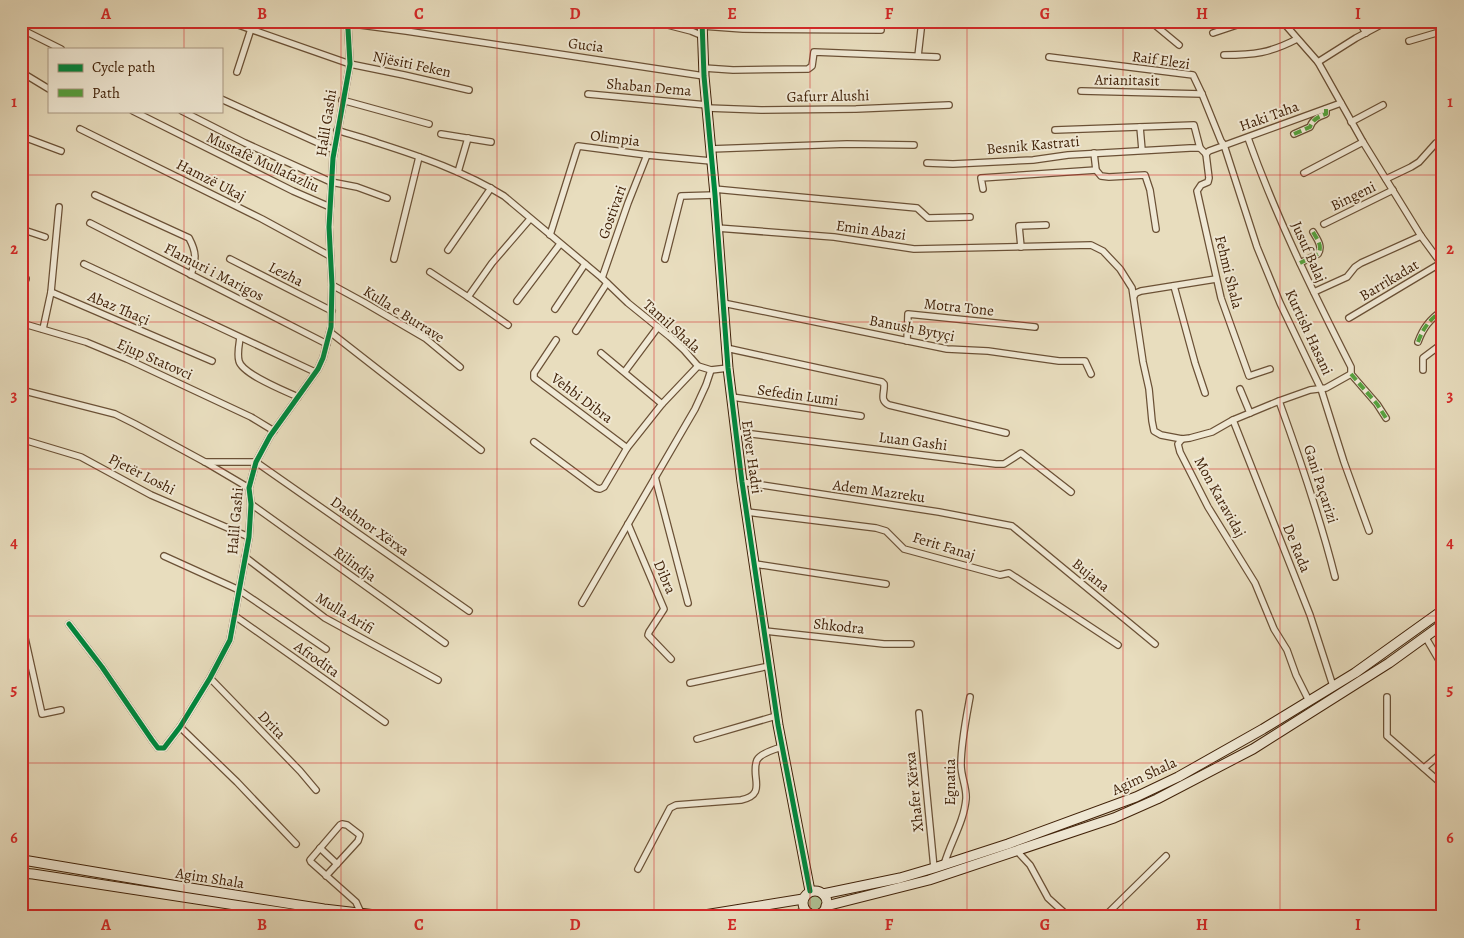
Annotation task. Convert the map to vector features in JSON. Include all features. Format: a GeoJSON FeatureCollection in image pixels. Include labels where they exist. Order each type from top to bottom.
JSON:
{"type":"FeatureCollection","features":[{"type":"Feature","properties":{"kind":"main road","name":"Enver Hadri"},"geometry":{"type":"LineString","coordinates":[[702,24],[704,72],[726,348],[742,482],[776,716],[810,891]]}},
{"type":"Feature","properties":{"kind":"main road","name":"Agim Shala"},"geometry":{"type":"LineString","coordinates":[[810,891],[815,890],[823,894],[900,878],[1008,844],[1136,797],[1263,729],[1355,673],[1443,610]]}},
{"type":"Feature","properties":{"kind":"main road","name":"Agim Shala"},"geometry":{"type":"LineString","coordinates":[[826,906],[929,880],[1114,818],[1157,799],[1253,749],[1389,663],[1440,627]]}},
{"type":"Feature","properties":{"kind":"main road","name":"Agim Shala"},"geometry":{"type":"LineString","coordinates":[[21,873],[26,868],[26,863],[22,860]]}},
{"type":"Feature","properties":{"kind":"main road","name":"Agim Shala"},"geometry":{"type":"LineString","coordinates":[[22,860],[184,888],[324,909],[393,917]]}},
{"type":"Feature","properties":{"kind":"main road","name":"Agim Shala"},"geometry":{"type":"LineString","coordinates":[[21,873],[313,917]]}},
{"type":"Feature","properties":{"kind":"main road"},"geometry":{"type":"LineString","coordinates":[[810,891],[804,896],[803,908],[813,915]]}},
{"type":"Feature","properties":{"kind":"main road"},"geometry":{"type":"LineString","coordinates":[[779,917],[813,915],[823,912],[827,900],[823,894]]}},
{"type":"Feature","properties":{"kind":"main road"},"geometry":{"type":"LineString","coordinates":[[692,917],[803,900]]}},
{"type":"Feature","properties":{"kind":"street","name":"Njësiti Feken"},"geometry":{"type":"LineString","coordinates":[[227,21],[350,64],[469,90]]}},
{"type":"Feature","properties":{"kind":"street"},"geometry":{"type":"LineString","coordinates":[[652,21],[703,36]]}},
{"type":"Feature","properties":{"kind":"street"},"geometry":{"type":"LineString","coordinates":[[922,21],[918,56],[937,57]]}},
{"type":"Feature","properties":{"kind":"street"},"geometry":{"type":"LineString","coordinates":[[1150,21],[1179,45]]}},
{"type":"Feature","properties":{"kind":"street"},"geometry":{"type":"LineString","coordinates":[[1213,32],[1249,21]]}},
{"type":"Feature","properties":{"kind":"street"},"geometry":{"type":"LineString","coordinates":[[1282,21],[1318,62],[1363,142],[1421,236],[1442,265]]}},
{"type":"Feature","properties":{"kind":"street"},"geometry":{"type":"LineString","coordinates":[[1359,21],[1366,33]]}},
{"type":"Feature","properties":{"kind":"street"},"geometry":{"type":"LineString","coordinates":[[1318,62],[1388,21]]}},
{"type":"Feature","properties":{"kind":"street","name":"Gucia"},"geometry":{"type":"LineString","coordinates":[[345,22],[432,34],[544,53],[704,72],[808,69],[812,66],[814,52],[918,56]]}},
{"type":"Feature","properties":{"kind":"street","name":"Halil Gashi"},"geometry":{"type":"LineString","coordinates":[[69,624],[102,667],[158,748],[164,748],[180,727],[210,678],[230,640],[249,537],[251,504],[249,488],[256,462],[274,431],[323,358],[330,332],[332,311],[329,227],[331,182],[337,130],[350,64],[348,29],[345,22]]}},
{"type":"Feature","properties":{"kind":"street"},"geometry":{"type":"LineString","coordinates":[[702,24],[743,28],[881,30]]}},
{"type":"Feature","properties":{"kind":"street"},"geometry":{"type":"LineString","coordinates":[[21,28],[59,48]]}},
{"type":"Feature","properties":{"kind":"street"},"geometry":{"type":"LineString","coordinates":[[237,72],[251,29]]}},
{"type":"Feature","properties":{"kind":"street"},"geometry":{"type":"LineString","coordinates":[[1409,41],[1443,31]]}},
{"type":"Feature","properties":{"kind":"street"},"geometry":{"type":"LineString","coordinates":[[1224,55],[1268,52],[1297,39]]}},
{"type":"Feature","properties":{"kind":"street","name":"Raif Elezi"},"geometry":{"type":"LineString","coordinates":[[1049,57],[1193,75],[1220,141],[1224,145]]}},
{"type":"Feature","properties":{"kind":"street"},"geometry":{"type":"LineString","coordinates":[[21,72],[48,88]]}},
{"type":"Feature","properties":{"kind":"street","name":"Arianitasit"},"geometry":{"type":"LineString","coordinates":[[1081,91],[1202,94]]}},
{"type":"Feature","properties":{"kind":"street","name":"Shaban Dema"},"geometry":{"type":"LineString","coordinates":[[588,94],[707,107]]}},
{"type":"Feature","properties":{"kind":"street"},"geometry":{"type":"LineString","coordinates":[[222,99],[334,150]]}},
{"type":"Feature","properties":{"kind":"street"},"geometry":{"type":"LineString","coordinates":[[342,100],[429,124]]}},
{"type":"Feature","properties":{"kind":"street","name":"Haki Taha"},"geometry":{"type":"LineString","coordinates":[[1206,154],[1209,151],[1248,138],[1259,132],[1342,104]]}},
{"type":"Feature","properties":{"kind":"street","name":"Gafurr Alushi"},"geometry":{"type":"LineString","coordinates":[[707,107],[761,110],[949,105]]}},
{"type":"Feature","properties":{"kind":"street"},"geometry":{"type":"LineString","coordinates":[[1351,122],[1383,105]]}},
{"type":"Feature","properties":{"kind":"street"},"geometry":{"type":"LineString","coordinates":[[1294,134],[1310,127],[1316,118],[1326,114],[1326,109]]}},
{"type":"Feature","properties":{"kind":"street","name":"Mustafë Mullafazliu"},"geometry":{"type":"LineString","coordinates":[[135,112],[293,192],[330,206]]}},
{"type":"Feature","properties":{"kind":"street"},"geometry":{"type":"LineString","coordinates":[[184,112],[245,143],[331,182],[357,187],[386,198]]}},
{"type":"Feature","properties":{"kind":"street","name":"Besnik Kastrati"},"geometry":{"type":"LineString","coordinates":[[1055,130],[1194,125],[1200,148],[1206,154]]}},
{"type":"Feature","properties":{"kind":"street"},"geometry":{"type":"LineString","coordinates":[[1140,126],[1142,150]]}},
{"type":"Feature","properties":{"kind":"street","name":"Hamzë Ukaj"},"geometry":{"type":"LineString","coordinates":[[80,129],[262,219],[330,256]]}},
{"type":"Feature","properties":{"kind":"street","name":"Tamil Shala"},"geometry":{"type":"LineString","coordinates":[[337,130],[419,157],[458,172],[491,188],[504,196],[602,278],[628,303],[684,350],[698,366],[711,370],[728,368]]}},
{"type":"Feature","properties":{"kind":"street"},"geometry":{"type":"LineString","coordinates":[[441,134],[491,142]]}},
{"type":"Feature","properties":{"kind":"street"},"geometry":{"type":"LineString","coordinates":[[21,136],[61,151]]}},
{"type":"Feature","properties":{"kind":"street"},"geometry":{"type":"LineString","coordinates":[[458,172],[468,138]]}},
{"type":"Feature","properties":{"kind":"street","name":"Jusuf Balaj"},"geometry":{"type":"LineString","coordinates":[[1248,138],[1300,262],[1351,367],[1351,374],[1386,418]]}},
{"type":"Feature","properties":{"kind":"street"},"geometry":{"type":"LineString","coordinates":[[1304,173],[1363,142]]}},
{"type":"Feature","properties":{"kind":"street"},"geometry":{"type":"LineString","coordinates":[[1386,179],[1419,162],[1436,143]]}},
{"type":"Feature","properties":{"kind":"street"},"geometry":{"type":"LineString","coordinates":[[710,149],[847,144],[914,144]]}},
{"type":"Feature","properties":{"kind":"street","name":"Kurtish Hasani"},"geometry":{"type":"LineString","coordinates":[[1224,145],[1256,247],[1321,389],[1344,462],[1369,531]]}},
{"type":"Feature","properties":{"kind":"street","name":"Olimpia"},"geometry":{"type":"LineString","coordinates":[[550,235],[578,146],[711,161]]}},
{"type":"Feature","properties":{"kind":"street","name":"Besnik Kastrati"},"geometry":{"type":"LineString","coordinates":[[927,163],[954,164],[1025,160],[1094,153],[1200,148]]}},
{"type":"Feature","properties":{"kind":"street"},"geometry":{"type":"LineString","coordinates":[[1094,153],[1096,170],[1103,177],[1145,175],[1150,190],[1156,229]]}},
{"type":"Feature","properties":{"kind":"street","name":"Fehmi Shala"},"geometry":{"type":"LineString","coordinates":[[1206,154],[1208,182],[1198,187],[1198,191],[1221,298],[1249,376],[1270,369]]}},
{"type":"Feature","properties":{"kind":"street","name":"Gostivari"},"geometry":{"type":"LineString","coordinates":[[602,278],[647,155]]}},
{"type":"Feature","properties":{"kind":"street"},"geometry":{"type":"LineString","coordinates":[[394,259],[419,157]]}},
{"type":"Feature","properties":{"kind":"street"},"geometry":{"type":"LineString","coordinates":[[983,189],[981,178],[1096,170]]}},
{"type":"Feature","properties":{"kind":"street"},"geometry":{"type":"LineString","coordinates":[[448,250],[491,188]]}},
{"type":"Feature","properties":{"kind":"street","name":"Bingeni"},"geometry":{"type":"LineString","coordinates":[[1324,224],[1393,190]]}},
{"type":"Feature","properties":{"kind":"street"},"geometry":{"type":"LineString","coordinates":[[665,259],[681,196],[714,192],[917,208],[928,218],[970,217]]}},
{"type":"Feature","properties":{"kind":"street"},"geometry":{"type":"LineString","coordinates":[[95,195],[189,238],[194,248],[196,261],[191,275]]}},
{"type":"Feature","properties":{"kind":"street"},"geometry":{"type":"LineString","coordinates":[[43,329],[51,292],[59,207]]}},
{"type":"Feature","properties":{"kind":"street"},"geometry":{"type":"LineString","coordinates":[[468,297],[492,263],[530,219]]}},
{"type":"Feature","properties":{"kind":"street","name":"Flamuri i Marigos"},"geometry":{"type":"LineString","coordinates":[[90,223],[327,344]]}},
{"type":"Feature","properties":{"kind":"street"},"geometry":{"type":"LineString","coordinates":[[1021,247],[1020,226],[1046,224]]}},
{"type":"Feature","properties":{"kind":"street","name":"Emin Abazi"},"geometry":{"type":"LineString","coordinates":[[717,228],[834,237],[914,249],[1091,245],[1103,251],[1130,283],[1134,296],[1154,430],[1161,435],[1182,439]]}},
{"type":"Feature","properties":{"kind":"street"},"geometry":{"type":"LineString","coordinates":[[21,229],[45,237]]}},
{"type":"Feature","properties":{"kind":"street"},"geometry":{"type":"LineString","coordinates":[[1300,262],[1318,254],[1320,251],[1313,232]]}},
{"type":"Feature","properties":{"kind":"street"},"geometry":{"type":"LineString","coordinates":[[1314,292],[1347,277],[1361,263],[1421,236]]}},
{"type":"Feature","properties":{"kind":"street"},"geometry":{"type":"LineString","coordinates":[[517,301],[560,244]]}},
{"type":"Feature","properties":{"kind":"street","name":"Lezha"},"geometry":{"type":"LineString","coordinates":[[230,259],[332,311]]}},
{"type":"Feature","properties":{"kind":"street"},"geometry":{"type":"LineString","coordinates":[[84,264],[315,372]]}},
{"type":"Feature","properties":{"kind":"street"},"geometry":{"type":"LineString","coordinates":[[555,309],[585,264]]}},
{"type":"Feature","properties":{"kind":"street","name":"Barrikadat"},"geometry":{"type":"LineString","coordinates":[[1349,318],[1442,265]]}},
{"type":"Feature","properties":{"kind":"street"},"geometry":{"type":"LineString","coordinates":[[430,272],[508,325]]}},
{"type":"Feature","properties":{"kind":"street"},"geometry":{"type":"LineString","coordinates":[[1134,296],[1141,291],[1216,279]]}},
{"type":"Feature","properties":{"kind":"street"},"geometry":{"type":"LineString","coordinates":[[576,331],[607,283]]}},
{"type":"Feature","properties":{"kind":"street","name":"Kulla e Burrave"},"geometry":{"type":"LineString","coordinates":[[332,285],[425,338],[460,367]]}},
{"type":"Feature","properties":{"kind":"street"},"geometry":{"type":"LineString","coordinates":[[1174,286],[1205,393]]}},
{"type":"Feature","properties":{"kind":"street","name":"Abaz Thaçi"},"geometry":{"type":"LineString","coordinates":[[51,292],[212,361]]}},
{"type":"Feature","properties":{"kind":"street","name":"Banush Bytyçi"},"geometry":{"type":"LineString","coordinates":[[723,303],[947,349],[988,351],[1059,360],[1085,361],[1091,374]]}},
{"type":"Feature","properties":{"kind":"street"},"geometry":{"type":"LineString","coordinates":[[1418,342],[1421,331],[1430,320],[1443,310]]}},
{"type":"Feature","properties":{"kind":"street","name":"Motra Tone"},"geometry":{"type":"LineString","coordinates":[[907,341],[908,314],[1035,327]]}},
{"type":"Feature","properties":{"kind":"street","name":"Ejup Statovci"},"geometry":{"type":"LineString","coordinates":[[21,323],[86,342],[127,359],[242,413],[274,431]]}},
{"type":"Feature","properties":{"kind":"street"},"geometry":{"type":"LineString","coordinates":[[626,370],[658,327]]}},
{"type":"Feature","properties":{"kind":"street"},"geometry":{"type":"LineString","coordinates":[[330,332],[481,450]]}},
{"type":"Feature","properties":{"kind":"street"},"geometry":{"type":"LineString","coordinates":[[240,338],[238,350],[239,363],[247,372],[298,397]]}},
{"type":"Feature","properties":{"kind":"street","name":"Vehbi Dibra"},"geometry":{"type":"LineString","coordinates":[[556,340],[534,373],[534,378],[627,448]]}},
{"type":"Feature","properties":{"kind":"street"},"geometry":{"type":"LineString","coordinates":[[1423,370],[1423,358],[1443,343]]}},
{"type":"Feature","properties":{"kind":"street"},"geometry":{"type":"LineString","coordinates":[[726,348],[882,382],[885,386],[882,398],[889,405],[1006,433]]}},
{"type":"Feature","properties":{"kind":"street"},"geometry":{"type":"LineString","coordinates":[[601,354],[662,404]]}},
{"type":"Feature","properties":{"kind":"street"},"geometry":{"type":"LineString","coordinates":[[534,442],[596,488],[600,489],[604,487],[627,448],[662,404],[698,366]]}},
{"type":"Feature","properties":{"kind":"street"},"geometry":{"type":"LineString","coordinates":[[582,603],[696,409],[711,370]]}},
{"type":"Feature","properties":{"kind":"street"},"geometry":{"type":"LineString","coordinates":[[1321,389],[1351,374]]}},
{"type":"Feature","properties":{"kind":"street"},"geometry":{"type":"LineString","coordinates":[[1240,389],[1250,413]]}},
{"type":"Feature","properties":{"kind":"street","name":"Mon Karavidaj"},"geometry":{"type":"LineString","coordinates":[[1309,701],[1296,675],[1287,650],[1274,629],[1255,583],[1208,507],[1180,452],[1178,444],[1182,439],[1212,432],[1233,420],[1279,401],[1310,390],[1321,389]]}},
{"type":"Feature","properties":{"kind":"street"},"geometry":{"type":"LineString","coordinates":[[21,390],[115,414],[249,488]]}},
{"type":"Feature","properties":{"kind":"street","name":"Sefedin Lumi"},"geometry":{"type":"LineString","coordinates":[[732,398],[861,416]]}},
{"type":"Feature","properties":{"kind":"street","name":"Gani Paçarizi"},"geometry":{"type":"LineString","coordinates":[[1279,401],[1325,536],[1335,576]]}},
{"type":"Feature","properties":{"kind":"street","name":"De Rada"},"geometry":{"type":"LineString","coordinates":[[1233,420],[1310,615],[1333,686]]}},
{"type":"Feature","properties":{"kind":"street","name":"Luan Gashi"},"geometry":{"type":"LineString","coordinates":[[736,432],[996,464],[1004,464],[1021,453],[1071,492]]}},
{"type":"Feature","properties":{"kind":"street","name":"Pjetër Loshi"},"geometry":{"type":"LineString","coordinates":[[21,438],[81,457],[151,495],[249,537]]}},
{"type":"Feature","properties":{"kind":"street"},"geometry":{"type":"LineString","coordinates":[[205,462],[256,462]]}},
{"type":"Feature","properties":{"kind":"street","name":"Dashnor Xërxa"},"geometry":{"type":"LineString","coordinates":[[256,462],[469,611]]}},
{"type":"Feature","properties":{"kind":"street","name":"Dibra"},"geometry":{"type":"LineString","coordinates":[[655,477],[688,603]]}},
{"type":"Feature","properties":{"kind":"street","name":"Adem Mazreku"},"geometry":{"type":"LineString","coordinates":[[742,482],[939,512],[1012,526]]}},
{"type":"Feature","properties":{"kind":"street","name":"Rilindja"},"geometry":{"type":"LineString","coordinates":[[251,504],[445,643]]}},
{"type":"Feature","properties":{"kind":"street","name":"Ferit Fanaj"},"geometry":{"type":"LineString","coordinates":[[747,512],[876,528],[886,531],[904,549],[1000,575],[1009,573],[1118,645]]}},
{"type":"Feature","properties":{"kind":"street","name":"Dibra"},"geometry":{"type":"LineString","coordinates":[[628,524],[664,609],[648,635],[672,659]]}},
{"type":"Feature","properties":{"kind":"street","name":"Bujana"},"geometry":{"type":"LineString","coordinates":[[1012,526],[1155,644]]}},
{"type":"Feature","properties":{"kind":"street"},"geometry":{"type":"LineString","coordinates":[[164,556],[239,590],[326,649]]}},
{"type":"Feature","properties":{"kind":"street","name":"Mulla Arifi"},"geometry":{"type":"LineString","coordinates":[[245,557],[325,618],[438,680]]}},
{"type":"Feature","properties":{"kind":"street"},"geometry":{"type":"LineString","coordinates":[[755,564],[886,584]]}},
{"type":"Feature","properties":{"kind":"street","name":"Afrodita"},"geometry":{"type":"LineString","coordinates":[[235,616],[385,722]]}},
{"type":"Feature","properties":{"kind":"street"},"geometry":{"type":"LineString","coordinates":[[21,620],[42,714],[60,710]]}},
{"type":"Feature","properties":{"kind":"street"},"geometry":{"type":"LineString","coordinates":[[1440,627],[1443,638]]}},
{"type":"Feature","properties":{"kind":"street","name":"Shkodra"},"geometry":{"type":"LineString","coordinates":[[765,631],[884,644],[911,644]]}},
{"type":"Feature","properties":{"kind":"street"},"geometry":{"type":"LineString","coordinates":[[1426,638],[1443,666]]}},
{"type":"Feature","properties":{"kind":"street"},"geometry":{"type":"LineString","coordinates":[[690,683],[769,666]]}},
{"type":"Feature","properties":{"kind":"street","name":"Drita"},"geometry":{"type":"LineString","coordinates":[[210,678],[316,790]]}},
{"type":"Feature","properties":{"kind":"street","name":"Egnatia"},"geometry":{"type":"LineString","coordinates":[[944,865],[966,799],[961,776],[961,763],[970,697]]}},
{"type":"Feature","properties":{"kind":"street"},"geometry":{"type":"LineString","coordinates":[[1387,697],[1387,736],[1443,785]]}},
{"type":"Feature","properties":{"kind":"street","name":"Xhafer Xërxa"},"geometry":{"type":"LineString","coordinates":[[919,713],[934,868]]}},
{"type":"Feature","properties":{"kind":"street"},"geometry":{"type":"LineString","coordinates":[[697,739],[776,716]]}},
{"type":"Feature","properties":{"kind":"street"},"geometry":{"type":"LineString","coordinates":[[180,727],[296,844]]}},
{"type":"Feature","properties":{"kind":"street"},"geometry":{"type":"LineString","coordinates":[[638,869],[670,808],[676,805],[749,798],[754,795],[756,788],[757,760],[774,749],[782,747]]}},
{"type":"Feature","properties":{"kind":"street"},"geometry":{"type":"LineString","coordinates":[[1424,768],[1443,752]]}},
{"type":"Feature","properties":{"kind":"street"},"geometry":{"type":"LineString","coordinates":[[326,876],[358,841],[360,835],[346,825],[342,824],[310,860],[326,876],[356,902],[361,913]]}},
{"type":"Feature","properties":{"kind":"street"},"geometry":{"type":"LineString","coordinates":[[320,848],[337,864]]}},
{"type":"Feature","properties":{"kind":"street"},"geometry":{"type":"LineString","coordinates":[[1017,851],[1030,865],[1048,898],[1069,917]]}},
{"type":"Feature","properties":{"kind":"street"},"geometry":{"type":"LineString","coordinates":[[1104,917],[1166,856]]}},
{"type":"Feature","properties":{"kind":"green space"},"geometry":{"type":"Polygon","coordinates":[[[815,894],[821,897],[824,903],[821,909],[815,912],[809,909],[806,903],[809,897],[815,894]]]}},
{"type":"Feature","properties":{"kind":"marked path"},"geometry":{"type":"LineString","coordinates":[[1294,134],[1310,127],[1316,119],[1326,114],[1326,109]]}},
{"type":"Feature","properties":{"kind":"marked path"},"geometry":{"type":"LineString","coordinates":[[1300,263],[1318,254],[1319,243],[1313,232]]}},
{"type":"Feature","properties":{"kind":"marked path"},"geometry":{"type":"LineString","coordinates":[[1418,342],[1428,324],[1443,310]]}},
{"type":"Feature","properties":{"kind":"marked path"},"geometry":{"type":"LineString","coordinates":[[1351,374],[1377,404],[1386,418]]}},
{"type":"Feature","properties":{"kind":"marked path"},"geometry":{"type":"LineString","coordinates":[[1440,389],[1443,386]]}},
{"type":"Feature","properties":{"kind":"cycle path"},"geometry":{"type":"LineString","coordinates":[[69,624],[102,667],[158,748],[164,748],[180,727],[210,678],[230,640],[249,537],[251,504],[249,488],[256,462],[270,436],[318,369],[323,358],[331,327],[332,285],[329,227],[333,158],[350,64],[348,29],[345,21]]}},
{"type":"Feature","properties":{"kind":"cycle path"},"geometry":{"type":"LineString","coordinates":[[702,21],[704,76],[728,368],[742,482],[778,725],[810,891]]}}]}
